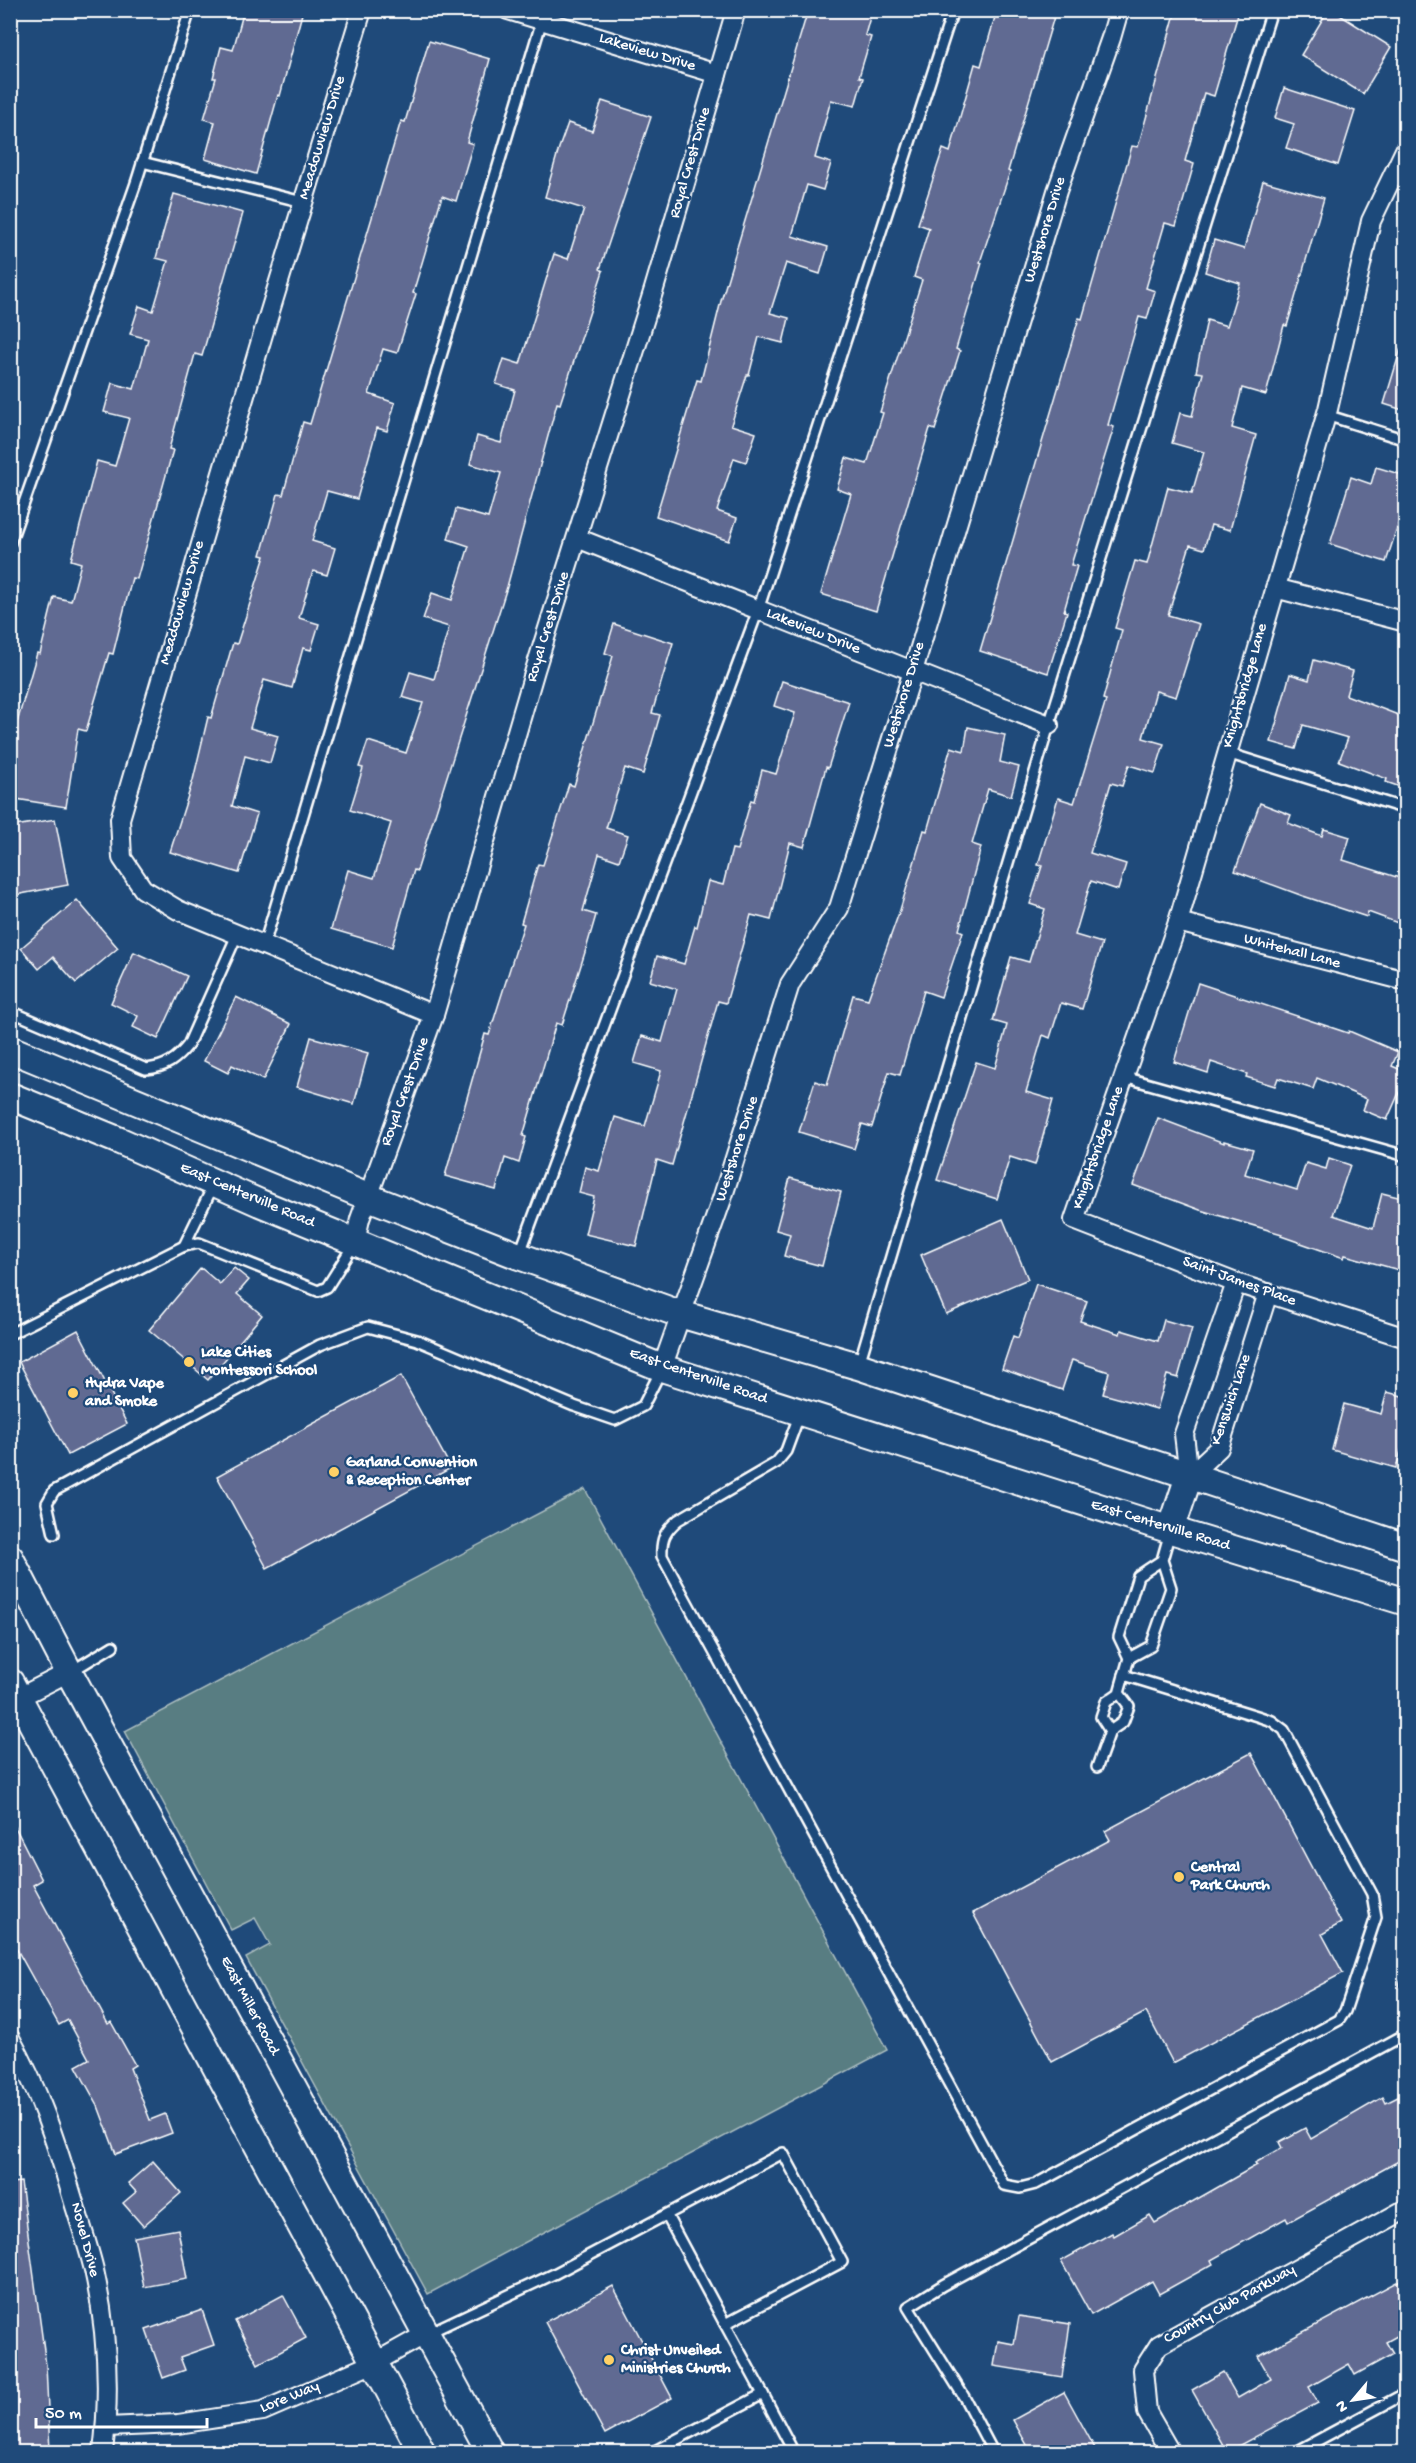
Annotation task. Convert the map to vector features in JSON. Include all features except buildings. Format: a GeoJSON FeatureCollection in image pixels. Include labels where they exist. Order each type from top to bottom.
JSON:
{"type":"FeatureCollection","features":[{"type":"Feature","properties":{"kind":"main road"},"geometry":{"type":"LineString","coordinates":[[12,1052],[368,1197],[519,1256],[680,1314],[858,1366],[1406,1547]]}},
{"type":"Feature","properties":{"kind":"main road","name":"East Centerville Road"},"geometry":{"type":"LineString","coordinates":[[10,1096],[355,1242],[662,1368],[1171,1530],[1406,1602]]}},
{"type":"Feature","properties":{"kind":"main road"},"geometry":{"type":"LineString","coordinates":[[1171,1530],[1188,1476]]}},
{"type":"Feature","properties":{"kind":"main road","name":"East Miller Road"},"geometry":{"type":"LineString","coordinates":[[10,1558],[69,1672],[490,2452]]}},
{"type":"Feature","properties":{"kind":"main road"},"geometry":{"type":"LineString","coordinates":[[13,1694],[422,2452]]}},
{"type":"Feature","properties":{"kind":"street","name":"Meadowview Drive"},"geometry":{"type":"LineString","coordinates":[[362,10],[120,819],[122,858],[143,889],[178,910],[434,1015]]}},
{"type":"Feature","properties":{"kind":"street","name":"Lakeview Drive"},"geometry":{"type":"LineString","coordinates":[[508,10],[543,16],[717,74]]}},
{"type":"Feature","properties":{"kind":"street","name":"Royal Crest Drive"},"geometry":{"type":"LineString","coordinates":[[355,1242],[368,1197],[434,1015],[736,10]]}},
{"type":"Feature","properties":{"kind":"street","name":"Westshore Drive"},"geometry":{"type":"LineString","coordinates":[[662,1368],[722,1199],[790,984],[839,908],[913,671],[1057,190],[1119,10]]}},
{"type":"Feature","properties":{"kind":"street","name":"Knightsbridge Lane"},"geometry":{"type":"LineString","coordinates":[[1074,1220],[1178,922],[1326,415],[1371,221],[1406,148]]}},
{"type":"Feature","properties":{"kind":"street","name":"Lakeview Drive"},"geometry":{"type":"LineString","coordinates":[[577,538],[1049,725]]}},
{"type":"Feature","properties":{"kind":"street"},"geometry":{"type":"LineString","coordinates":[[1275,588],[1406,622]]}},
{"type":"Feature","properties":{"kind":"street","name":"Whitehall Lane"},"geometry":{"type":"LineString","coordinates":[[1178,922],[1406,981]]}},
{"type":"Feature","properties":{"kind":"street","name":"Saint James Place"},"geometry":{"type":"LineString","coordinates":[[1074,1220],[1236,1283],[1406,1338]]}},
{"type":"Feature","properties":{"kind":"street","name":"Kenswich Lane"},"geometry":{"type":"LineString","coordinates":[[1188,1476],[1184,1434],[1236,1283]]}},
{"type":"Feature","properties":{"kind":"street","name":"Kenswich Lane"},"geometry":{"type":"LineString","coordinates":[[1188,1476],[1219,1449],[1268,1293]]}},
{"type":"Feature","properties":{"kind":"street"},"geometry":{"type":"LineString","coordinates":[[13,1694],[69,1672]]}},
{"type":"Feature","properties":{"kind":"street","name":"Novel Drive"},"geometry":{"type":"LineString","coordinates":[[10,2038],[30,2074],[60,2155],[94,2271],[105,2347],[106,2427],[103,2452]]}},
{"type":"Feature","properties":{"kind":"street","name":"Country Club Parkway"},"geometry":{"type":"LineString","coordinates":[[1170,2452],[1147,2412],[1143,2370],[1159,2345],[1406,2209]]}},
{"type":"Feature","properties":{"kind":"street","name":"Lore Way"},"geometry":{"type":"LineString","coordinates":[[106,2427],[178,2424],[263,2411],[374,2363],[426,2334]]}},
{"type":"Feature","properties":{"kind":"lane"},"geometry":{"type":"LineString","coordinates":[[10,543],[142,162],[190,10]]}},
{"type":"Feature","properties":{"kind":"lane"},"geometry":{"type":"LineString","coordinates":[[519,1256],[758,610],[953,10]]}},
{"type":"Feature","properties":{"kind":"lane"},"geometry":{"type":"LineString","coordinates":[[858,1366],[1049,725],[1272,10]]}},
{"type":"Feature","properties":{"kind":"lane"},"geometry":{"type":"LineString","coordinates":[[1400,10],[1406,15]]}},
{"type":"Feature","properties":{"kind":"lane"},"geometry":{"type":"LineString","coordinates":[[264,945],[543,16]]}},
{"type":"Feature","properties":{"kind":"lane"},"geometry":{"type":"LineString","coordinates":[[142,162],[303,202]]}},
{"type":"Feature","properties":{"kind":"lane"},"geometry":{"type":"LineString","coordinates":[[1326,415],[1406,440]]}},
{"type":"Feature","properties":{"kind":"lane"},"geometry":{"type":"LineString","coordinates":[[1227,753],[1406,809]]}},
{"type":"Feature","properties":{"kind":"lane"},"geometry":{"type":"LineString","coordinates":[[10,1011],[146,1069],[164,1067],[178,1057],[188,1044],[237,935]]}},
{"type":"Feature","properties":{"kind":"lane"},"geometry":{"type":"LineString","coordinates":[[1124,1077],[1406,1156]]}},
{"type":"Feature","properties":{"kind":"lane"},"geometry":{"type":"LineString","coordinates":[[184,1246],[215,1183]]}},
{"type":"Feature","properties":{"kind":"lane"},"geometry":{"type":"LineString","coordinates":[[10,1334],[184,1246],[199,1244],[318,1291],[327,1287],[355,1242]]}},
{"type":"Feature","properties":{"kind":"lane"},"geometry":{"type":"LineString","coordinates":[[54,1534],[47,1503],[54,1491],[320,1346],[368,1327],[417,1340],[574,1406],[615,1420],[643,1407],[662,1368]]}},
{"type":"Feature","properties":{"kind":"lane"},"geometry":{"type":"LineString","coordinates":[[800,1412],[786,1451],[776,1463],[678,1520],[667,1529],[661,1542],[662,1556],[1004,2185],[1020,2188],[1036,2184],[1339,2020],[1345,2011],[1376,1917],[1372,1894],[1284,1730],[1272,1721],[1124,1675]]}},
{"type":"Feature","properties":{"kind":"lane"},"geometry":{"type":"LineString","coordinates":[[1110,1731],[1101,1717],[1106,1702],[1119,1693],[1130,1658],[1151,1646],[1171,1588],[1162,1560],[1171,1530]]}},
{"type":"Feature","properties":{"kind":"lane"},"geometry":{"type":"LineString","coordinates":[[1130,1658],[1119,1637],[1138,1576],[1162,1560]]}},
{"type":"Feature","properties":{"kind":"lane"},"geometry":{"type":"LineString","coordinates":[[69,1672],[113,1646]]}},
{"type":"Feature","properties":{"kind":"lane"},"geometry":{"type":"LineString","coordinates":[[1097,1767],[1110,1731],[1123,1722],[1129,1706],[1119,1693]]}},
{"type":"Feature","properties":{"kind":"lane"},"geometry":{"type":"LineString","coordinates":[[993,2452],[964,2397],[908,2307],[953,2279],[1406,2034]]}},
{"type":"Feature","properties":{"kind":"lane"},"geometry":{"type":"LineString","coordinates":[[426,2334],[554,2274],[783,2153],[842,2262],[725,2324]]}},
{"type":"Feature","properties":{"kind":"lane"},"geometry":{"type":"LineString","coordinates":[[667,2216],[792,2449]]}},
{"type":"Feature","properties":{"kind":"lane"},"geometry":{"type":"LineString","coordinates":[[1296,2452],[1406,2393]]}},
{"type":"Feature","properties":{"kind":"lane"},"geometry":{"type":"LineString","coordinates":[[653,2452],[763,2394]]}},
{"type":"Feature","properties":{"kind":"green space"},"geometry":{"type":"Polygon","coordinates":[[[585,1489],[887,2050],[428,2294],[246,1958],[270,1945],[255,1918],[231,1930],[125,1731],[585,1489]]]}},
{"type":"Feature","properties":{"kind":"place","name":"Lake Cities Montessori School"},"geometry":{"type":"Point","coordinates":[189,1362]}},
{"type":"Feature","properties":{"kind":"place","name":"Hydra Vape and Smoke"},"geometry":{"type":"Point","coordinates":[73,1393]}},
{"type":"Feature","properties":{"kind":"place","name":"Garland Convention & Reception Center"},"geometry":{"type":"Point","coordinates":[334,1472]}},
{"type":"Feature","properties":{"kind":"place","name":"Central Park Church"},"geometry":{"type":"Point","coordinates":[1179,1877]}},
{"type":"Feature","properties":{"kind":"place","name":"Christ Unveiled Ministries Church"},"geometry":{"type":"Point","coordinates":[609,2360]}}]}
